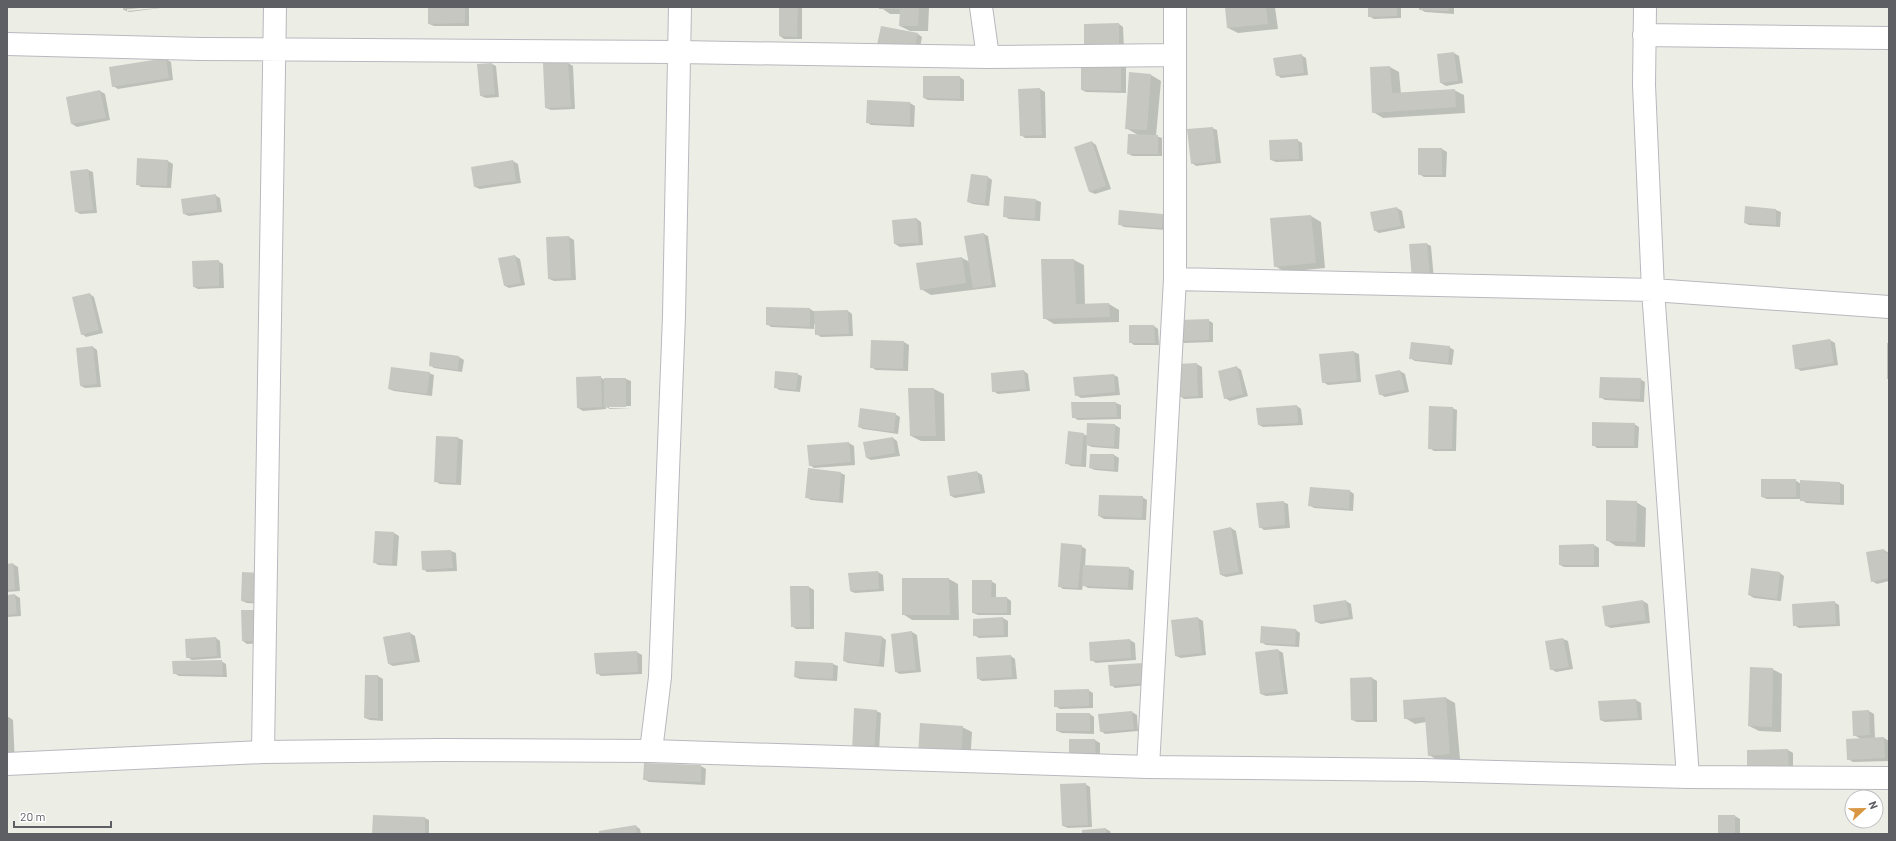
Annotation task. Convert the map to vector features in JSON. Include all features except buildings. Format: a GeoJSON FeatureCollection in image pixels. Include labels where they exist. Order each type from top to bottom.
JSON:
{"type":"FeatureCollection","features":[{"type":"Feature","properties":{"kind":"street"},"geometry":{"type":"LineString","coordinates":[[263,752],[274,7]]}},
{"type":"Feature","properties":{"kind":"street"},"geometry":{"type":"LineString","coordinates":[[650,751],[660,677],[673,323],[680,7]]}},
{"type":"Feature","properties":{"kind":"street"},"geometry":{"type":"LineString","coordinates":[[981,7],[988,57]]}},
{"type":"Feature","properties":{"kind":"street"},"geometry":{"type":"LineString","coordinates":[[1148,767],[1175,279],[1175,7]]}},
{"type":"Feature","properties":{"kind":"street"},"geometry":{"type":"LineString","coordinates":[[1645,7],[1644,85],[1653,290],[1688,777]]}},
{"type":"Feature","properties":{"kind":"street"},"geometry":{"type":"LineString","coordinates":[[1644,35],[1889,38]]}},
{"type":"Feature","properties":{"kind":"street"},"geometry":{"type":"LineString","coordinates":[[7,44],[200,49],[678,52],[988,57],[1175,56]]}},
{"type":"Feature","properties":{"kind":"street"},"geometry":{"type":"LineString","coordinates":[[1175,279],[1653,290],[1889,307]]}},
{"type":"Feature","properties":{"kind":"street"},"geometry":{"type":"LineString","coordinates":[[7,764],[263,752],[440,750],[650,751],[1148,767],[1422,770],[1688,777],[1889,778]]}}]}
